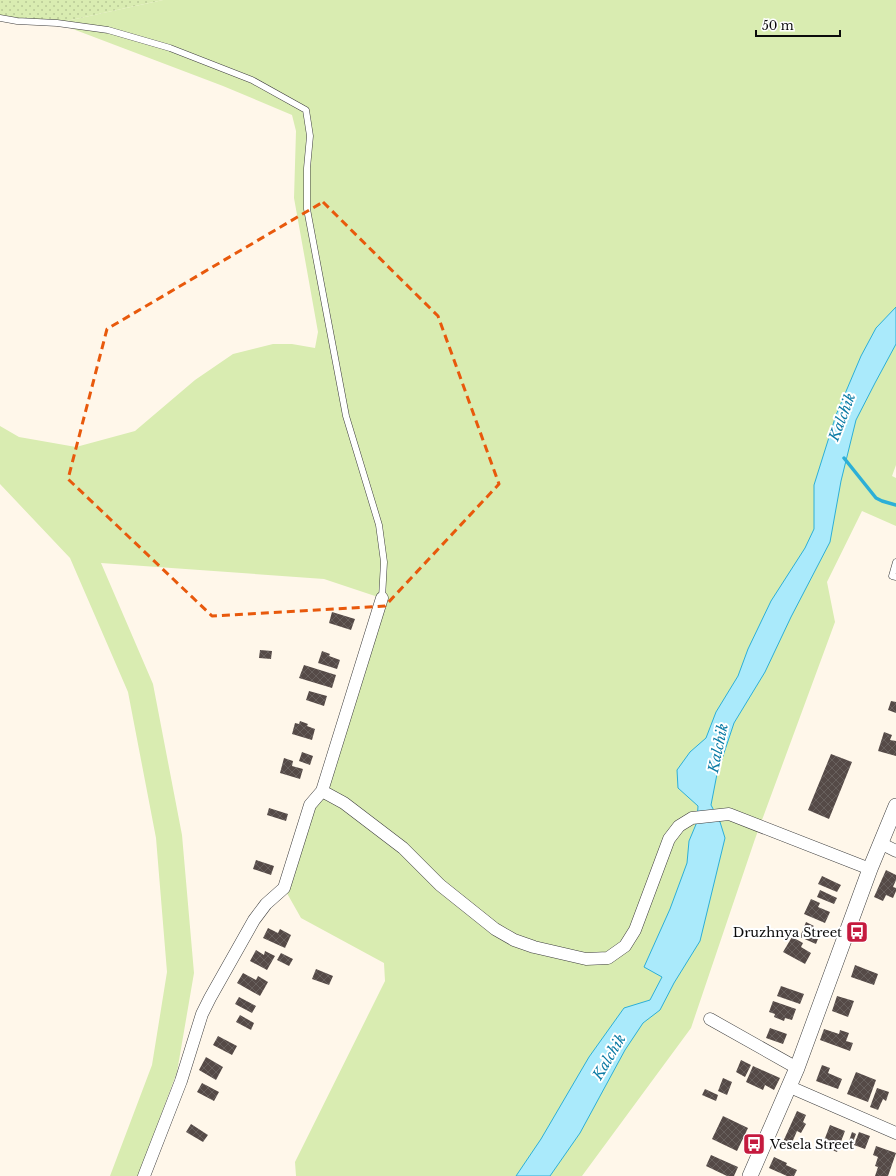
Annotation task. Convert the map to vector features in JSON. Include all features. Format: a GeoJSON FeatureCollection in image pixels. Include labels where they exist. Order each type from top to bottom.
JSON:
{"type":"FeatureCollection","features":[{"type":"Feature","properties":{"kind":"street"},"geometry":{"type":"LineString","coordinates":[[144,1176],[181,1082],[202,1014],[254,920],[266,904],[284,888],[310,805],[322,791],[382,598]]}},
{"type":"Feature","properties":{"kind":"street"},"geometry":{"type":"LineString","coordinates":[[322,791],[344,803],[403,848],[440,885],[496,929],[514,940],[534,947],[586,959],[608,958],[625,946],[635,930],[669,839],[679,826],[692,818],[729,814],[870,869]]}},
{"type":"Feature","properties":{"kind":"street"},"geometry":{"type":"LineString","coordinates":[[750,1176],[798,1068],[870,869],[896,806]]}},
{"type":"Feature","properties":{"kind":"street"},"geometry":{"type":"LineString","coordinates":[[880,843],[896,851]]}},
{"type":"Feature","properties":{"kind":"street"},"geometry":{"type":"LineString","coordinates":[[710,1019],[798,1068]]}},
{"type":"Feature","properties":{"kind":"street"},"geometry":{"type":"LineString","coordinates":[[790,1087],[896,1133]]}},
{"type":"Feature","properties":{"kind":"lane"},"geometry":{"type":"LineString","coordinates":[[0,18],[17,22],[57,23],[108,30],[170,48],[252,80],[306,110],[310,136],[307,168],[307,209],[346,416],[379,525],[384,562],[382,598]]}},
{"type":"Feature","properties":{"kind":"lane"},"geometry":{"type":"LineString","coordinates":[[896,562],[892,576],[896,577]]}},
{"type":"Feature","properties":{"kind":"highlighted area"},"geometry":{"type":"Polygon","coordinates":[[[323,202],[438,316],[499,484],[385,606],[212,616],[68,479],[107,329],[323,202]]]}},
{"type":"Feature","properties":{"kind":"green space"},"geometry":{"type":"Polygon","coordinates":[[[0,0],[163,0],[57,23],[0,18],[0,0]]]}},
{"type":"Feature","properties":{"kind":"green space"},"geometry":{"type":"Polygon","coordinates":[[[163,0],[896,0],[896,465],[892,476],[896,478],[896,526],[862,511],[827,582],[835,622],[755,839],[691,1028],[582,1176],[296,1176],[295,1162],[385,981],[384,963],[301,918],[284,888],[322,791],[381,598],[324,579],[101,563],[153,684],[182,835],[194,973],[177,1072],[138,1176],[110,1176],[152,1065],[167,972],[156,838],[128,692],[70,558],[0,484],[0,426],[19,437],[76,447],[135,431],[195,380],[233,354],[273,344],[292,344],[315,348],[318,332],[294,198],[296,131],[292,115],[223,86],[57,23],[163,0]]]}},
{"type":"Feature","properties":{"kind":"water","name":"Kalchik"},"geometry":{"type":"Polygon","coordinates":[[[896,307],[896,344],[856,420],[841,481],[830,542],[791,617],[765,672],[734,723],[717,774],[711,805],[720,822],[725,838],[700,941],[674,983],[660,1010],[643,1023],[625,1050],[580,1133],[550,1176],[516,1176],[541,1139],[589,1057],[624,1008],[650,1000],[662,977],[644,967],[670,909],[687,863],[689,841],[697,822],[698,806],[678,788],[677,770],[690,752],[706,738],[716,712],[738,676],[748,649],[771,601],[805,548],[814,529],[814,485],[836,415],[861,356],[876,328],[896,307]]]}},
{"type":"Feature","properties":{"kind":"building"},"geometry":{"type":"Polygon","coordinates":[[[332,612],[355,619],[351,630],[329,623],[332,612]]]}},
{"type":"Feature","properties":{"kind":"building"},"geometry":{"type":"Polygon","coordinates":[[[260,650],[272,651],[271,659],[259,658],[260,650]]]}},
{"type":"Feature","properties":{"kind":"building"},"geometry":{"type":"Polygon","coordinates":[[[322,651],[330,654],[329,656],[340,660],[337,669],[318,663],[322,651]]]}},
{"type":"Feature","properties":{"kind":"building"},"geometry":{"type":"Polygon","coordinates":[[[304,665],[336,675],[332,688],[299,678],[304,665]]]}},
{"type":"Feature","properties":{"kind":"building"},"geometry":{"type":"Polygon","coordinates":[[[309,691],[327,696],[324,706],[306,700],[309,691]]]}},
{"type":"Feature","properties":{"kind":"building"},"geometry":{"type":"Polygon","coordinates":[[[891,701],[896,702],[896,713],[888,710],[891,701]]]}},
{"type":"Feature","properties":{"kind":"building"},"geometry":{"type":"Polygon","coordinates":[[[300,721],[315,729],[312,740],[292,734],[295,723],[299,724],[300,721]]]}},
{"type":"Feature","properties":{"kind":"building"},"geometry":{"type":"Polygon","coordinates":[[[884,732],[892,735],[890,740],[896,741],[896,756],[878,751],[884,732]]]}},
{"type":"Feature","properties":{"kind":"building"},"geometry":{"type":"Polygon","coordinates":[[[302,752],[313,756],[310,765],[299,761],[302,752]]]}},
{"type":"Feature","properties":{"kind":"building"},"geometry":{"type":"Polygon","coordinates":[[[831,754],[852,762],[829,819],[808,810],[831,754]]]}},
{"type":"Feature","properties":{"kind":"building"},"geometry":{"type":"Polygon","coordinates":[[[284,758],[293,761],[292,766],[303,769],[300,779],[280,773],[284,758]]]}},
{"type":"Feature","properties":{"kind":"building"},"geometry":{"type":"Polygon","coordinates":[[[269,808],[288,814],[286,821],[267,815],[269,808]]]}},
{"type":"Feature","properties":{"kind":"building"},"geometry":{"type":"Polygon","coordinates":[[[256,860],[274,866],[271,875],[253,869],[256,860]]]}},
{"type":"Feature","properties":{"kind":"building"},"geometry":{"type":"Polygon","coordinates":[[[886,870],[896,875],[896,880],[893,887],[896,888],[896,891],[893,898],[886,895],[883,901],[874,897],[886,870]]]}},
{"type":"Feature","properties":{"kind":"building"},"geometry":{"type":"Polygon","coordinates":[[[822,876],[841,885],[837,892],[818,884],[822,876]]]}},
{"type":"Feature","properties":{"kind":"building"},"geometry":{"type":"Polygon","coordinates":[[[820,890],[837,898],[834,904],[817,897],[820,890]]]}},
{"type":"Feature","properties":{"kind":"building"},"geometry":{"type":"Polygon","coordinates":[[[811,899],[820,903],[818,907],[830,912],[825,923],[804,914],[811,899]]]}},
{"type":"Feature","properties":{"kind":"building"},"geometry":{"type":"Polygon","coordinates":[[[806,922],[814,926],[813,928],[821,931],[816,944],[800,937],[806,922]]]}},
{"type":"Feature","properties":{"kind":"building"},"geometry":{"type":"Polygon","coordinates":[[[268,928],[278,933],[280,929],[291,935],[285,948],[263,938],[268,928]]]}},
{"type":"Feature","properties":{"kind":"building"},"geometry":{"type":"Polygon","coordinates":[[[792,937],[803,943],[801,947],[811,953],[805,964],[783,952],[792,937]]]}},
{"type":"Feature","properties":{"kind":"building"},"geometry":{"type":"Polygon","coordinates":[[[256,950],[264,955],[265,951],[275,956],[267,970],[250,961],[256,950]]]}},
{"type":"Feature","properties":{"kind":"building"},"geometry":{"type":"Polygon","coordinates":[[[281,953],[293,959],[289,966],[277,960],[281,953]]]}},
{"type":"Feature","properties":{"kind":"building"},"geometry":{"type":"Polygon","coordinates":[[[855,965],[878,974],[874,985],[851,977],[855,965]]]}},
{"type":"Feature","properties":{"kind":"building"},"geometry":{"type":"Polygon","coordinates":[[[316,969],[333,976],[329,985],[312,979],[316,969]]]}},
{"type":"Feature","properties":{"kind":"building"},"geometry":{"type":"Polygon","coordinates":[[[243,973],[256,980],[258,976],[268,982],[260,996],[237,983],[243,973]]]}},
{"type":"Feature","properties":{"kind":"building"},"geometry":{"type":"Polygon","coordinates":[[[781,986],[804,994],[800,1004],[777,996],[781,986]]]}},
{"type":"Feature","properties":{"kind":"building"},"geometry":{"type":"Polygon","coordinates":[[[837,996],[854,1001],[848,1017],[832,1011],[837,996]]]}},
{"type":"Feature","properties":{"kind":"building"},"geometry":{"type":"Polygon","coordinates":[[[239,997],[256,1006],[252,1013],[235,1004],[239,997]]]}},
{"type":"Feature","properties":{"kind":"building"},"geometry":{"type":"Polygon","coordinates":[[[773,1001],[796,1009],[792,1020],[785,1018],[784,1021],[774,1017],[775,1014],[769,1012],[773,1001]]]}},
{"type":"Feature","properties":{"kind":"building"},"geometry":{"type":"Polygon","coordinates":[[[240,1015],[254,1023],[251,1030],[236,1022],[240,1015]]]}},
{"type":"Feature","properties":{"kind":"building"},"geometry":{"type":"Polygon","coordinates":[[[770,1028],[787,1034],[783,1044],[766,1038],[770,1028]]]}},
{"type":"Feature","properties":{"kind":"building"},"geometry":{"type":"Polygon","coordinates":[[[824,1029],[839,1034],[840,1030],[849,1033],[846,1041],[853,1043],[850,1051],[820,1040],[824,1029]]]}},
{"type":"Feature","properties":{"kind":"building"},"geometry":{"type":"Polygon","coordinates":[[[218,1036],[237,1046],[232,1055],[213,1045],[218,1036]]]}},
{"type":"Feature","properties":{"kind":"building"},"geometry":{"type":"Polygon","coordinates":[[[206,1057],[223,1067],[216,1080],[199,1070],[206,1057]]]}},
{"type":"Feature","properties":{"kind":"building"},"geometry":{"type":"Polygon","coordinates":[[[741,1060],[751,1065],[745,1077],[736,1072],[741,1060]]]}},
{"type":"Feature","properties":{"kind":"building"},"geometry":{"type":"Polygon","coordinates":[[[822,1065],[830,1068],[828,1073],[842,1079],[838,1089],[816,1081],[822,1065]]]}},
{"type":"Feature","properties":{"kind":"building"},"geometry":{"type":"Polygon","coordinates":[[[753,1066],[780,1078],[774,1090],[765,1085],[763,1090],[746,1082],[753,1066]]]}},
{"type":"Feature","properties":{"kind":"building"},"geometry":{"type":"Polygon","coordinates":[[[856,1072],[876,1080],[868,1102],[847,1094],[856,1072]]]}},
{"type":"Feature","properties":{"kind":"building"},"geometry":{"type":"Polygon","coordinates":[[[723,1078],[732,1082],[727,1095],[718,1091],[723,1078]]]}},
{"type":"Feature","properties":{"kind":"building"},"geometry":{"type":"Polygon","coordinates":[[[202,1083],[219,1092],[214,1101],[197,1092],[202,1083]]]}},
{"type":"Feature","properties":{"kind":"building"},"geometry":{"type":"Polygon","coordinates":[[[877,1088],[889,1092],[886,1101],[883,1099],[878,1110],[870,1107],[877,1088]]]}},
{"type":"Feature","properties":{"kind":"building"},"geometry":{"type":"Polygon","coordinates":[[[705,1089],[718,1095],[716,1101],[702,1095],[705,1089]]]}},
{"type":"Feature","properties":{"kind":"building"},"geometry":{"type":"Polygon","coordinates":[[[797,1111],[806,1115],[803,1122],[806,1124],[801,1133],[797,1131],[790,1147],[782,1144],[797,1111]]]}},
{"type":"Feature","properties":{"kind":"building"},"geometry":{"type":"Polygon","coordinates":[[[723,1116],[748,1128],[737,1151],[712,1139],[723,1116]]]}},
{"type":"Feature","properties":{"kind":"building"},"geometry":{"type":"Polygon","coordinates":[[[191,1124],[208,1135],[203,1142],[186,1132],[191,1124]]]}},
{"type":"Feature","properties":{"kind":"building"},"geometry":{"type":"Polygon","coordinates":[[[830,1125],[845,1131],[837,1152],[822,1146],[830,1125]]]}},
{"type":"Feature","properties":{"kind":"building"},"geometry":{"type":"Polygon","coordinates":[[[852,1132],[856,1134],[853,1142],[849,1141],[852,1132]]]}},
{"type":"Feature","properties":{"kind":"building"},"geometry":{"type":"Polygon","coordinates":[[[859,1132],[870,1136],[865,1149],[854,1145],[859,1132]]]}},
{"type":"Feature","properties":{"kind":"building"},"geometry":{"type":"Polygon","coordinates":[[[876,1146],[896,1153],[888,1176],[875,1176],[878,1167],[875,1166],[878,1157],[873,1155],[876,1146]]]}},
{"type":"Feature","properties":{"kind":"building"},"geometry":{"type":"Polygon","coordinates":[[[711,1155],[738,1167],[734,1176],[727,1176],[706,1166],[711,1155]]]}},
{"type":"Feature","properties":{"kind":"building"},"geometry":{"type":"Polygon","coordinates":[[[774,1157],[797,1170],[794,1176],[787,1176],[769,1168],[774,1157]]]}},
{"type":"Feature","properties":{"kind":"waterway"},"geometry":{"type":"LineString","coordinates":[[844,458],[876,498],[896,505]]}},
{"type":"Feature","properties":{"kind":"place","name":"Druzhnya Street"},"geometry":{"type":"Point","coordinates":[857,932]}},
{"type":"Feature","properties":{"kind":"place","name":"Vesela Street"},"geometry":{"type":"Point","coordinates":[754,1144]}}]}
